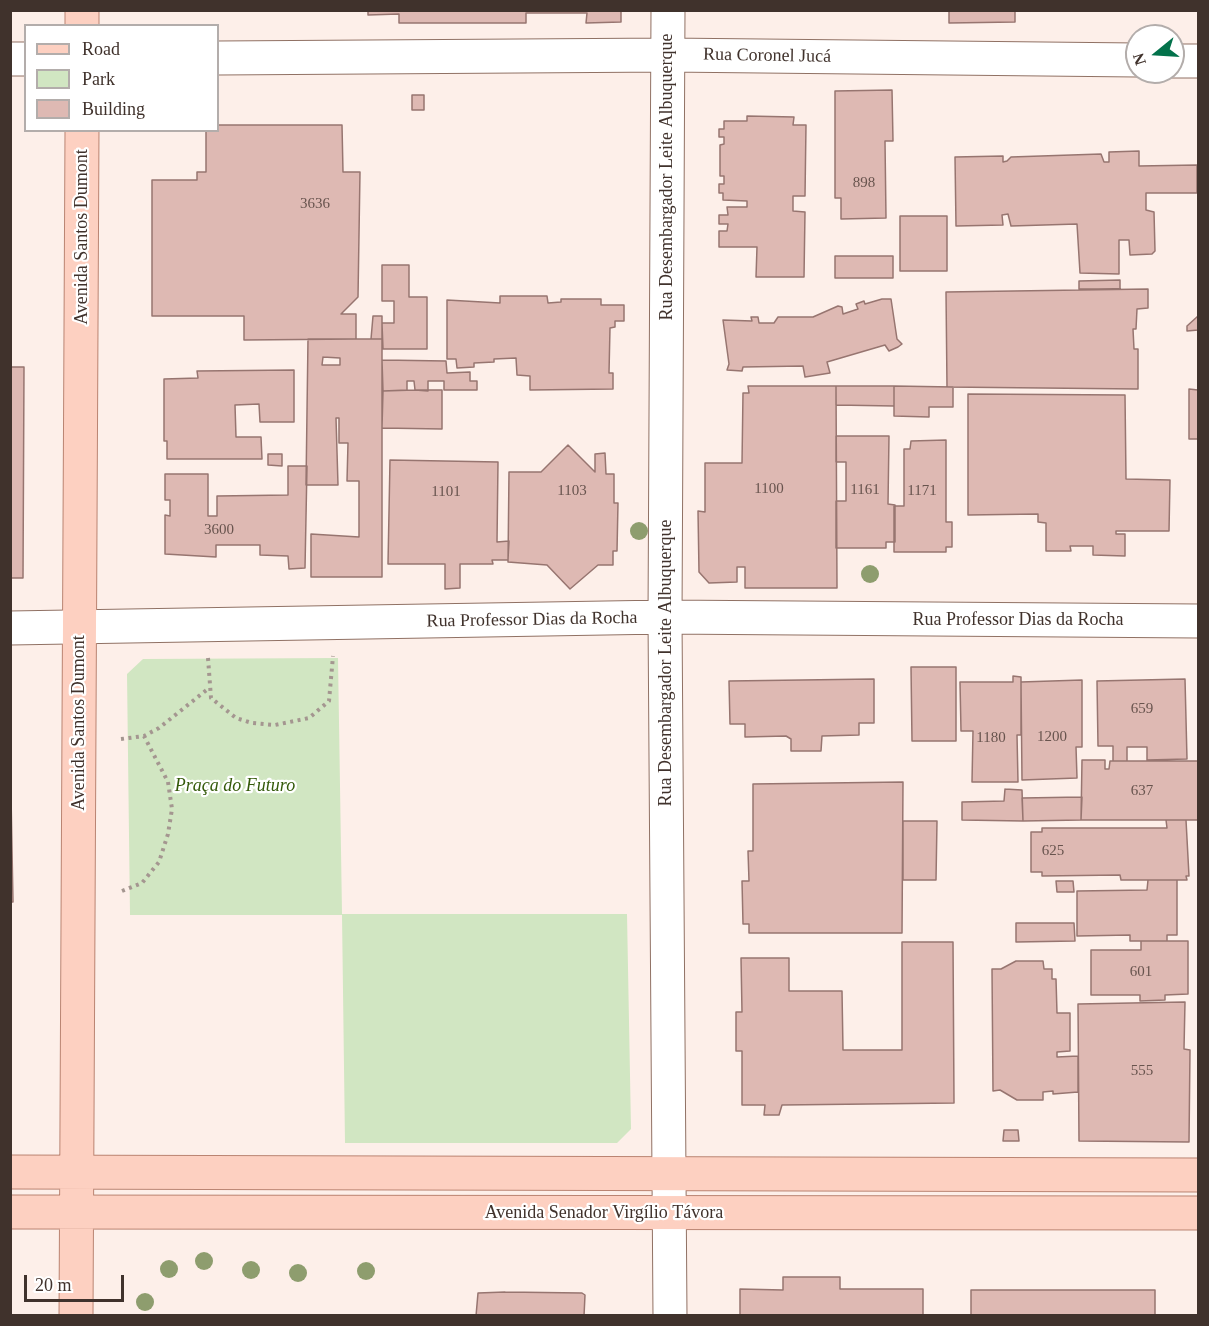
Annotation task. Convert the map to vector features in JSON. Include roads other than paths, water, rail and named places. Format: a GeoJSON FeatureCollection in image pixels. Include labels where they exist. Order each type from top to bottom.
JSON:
{"type":"FeatureCollection","features":[{"type":"Feature","properties":{"kind":"main road","name":"Avenida Santos Dumont"},"geometry":{"type":"LineString","coordinates":[[76,1316],[82,132]]}},
{"type":"Feature","properties":{"kind":"main road","name":"Avenida Senador Virgílio Távora"},"geometry":{"type":"LineString","coordinates":[[10,1172],[1198,1175]]}},
{"type":"Feature","properties":{"kind":"main road","name":"Avenida Senador Virgílio Távora"},"geometry":{"type":"LineString","coordinates":[[10,1212],[1198,1213]]}},
{"type":"Feature","properties":{"kind":"street","name":"Rua Desembargador Leite Albuquerque"},"geometry":{"type":"LineString","coordinates":[[668,10],[665,617],[670,1316]]}},
{"type":"Feature","properties":{"kind":"street","name":"Rua Coronel Jucá"},"geometry":{"type":"LineString","coordinates":[[219,58],[668,55],[1125,60]]}},
{"type":"Feature","properties":{"kind":"street","name":"Rua Professor Dias da Rocha"},"geometry":{"type":"LineString","coordinates":[[10,628],[665,617],[1198,621]]}},
{"type":"Feature","properties":{"kind":"park label","name":"Praça do Futuro"},"geometry":{"type":"Point","coordinates":[235,786]}}]}
